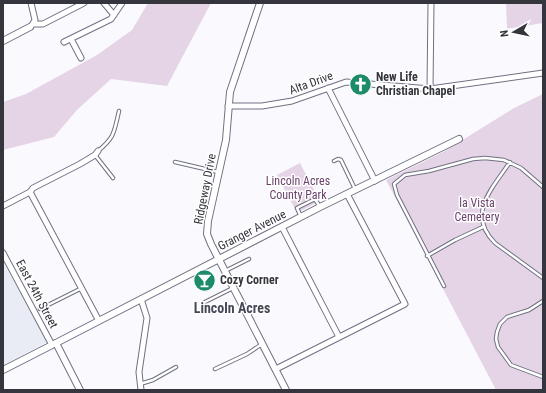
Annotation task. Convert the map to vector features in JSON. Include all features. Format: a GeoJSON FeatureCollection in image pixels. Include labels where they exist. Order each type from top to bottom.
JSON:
{"type":"FeatureCollection","features":[{"type":"Feature","properties":{"kind":"street"},"geometry":{"type":"LineString","coordinates":[[31,3],[35,20],[32,26]]}},
{"type":"Feature","properties":{"kind":"street"},"geometry":{"type":"LineString","coordinates":[[3,41],[32,26],[43,24],[84,3]]}},
{"type":"Feature","properties":{"kind":"street"},"geometry":{"type":"LineString","coordinates":[[104,3],[114,15]]}},
{"type":"Feature","properties":{"kind":"street"},"geometry":{"type":"LineString","coordinates":[[64,42],[111,18],[122,3]]}},
{"type":"Feature","properties":{"kind":"street","name":"Ridgeway Drive"},"geometry":{"type":"LineString","coordinates":[[260,3],[230,92],[226,140],[208,221],[207,234],[218,259],[286,390]]}},
{"type":"Feature","properties":{"kind":"street"},"geometry":{"type":"LineString","coordinates":[[430,89],[431,3]]}},
{"type":"Feature","properties":{"kind":"street"},"geometry":{"type":"LineString","coordinates":[[71,39],[81,58]]}},
{"type":"Feature","properties":{"kind":"street","name":"Alta Drive"},"geometry":{"type":"LineString","coordinates":[[228,106],[262,106],[292,101],[346,82],[430,89],[543,73]]}},
{"type":"Feature","properties":{"kind":"street"},"geometry":{"type":"LineString","coordinates":[[328,88],[375,181]]}},
{"type":"Feature","properties":{"kind":"street","name":"Granger Avenue"},"geometry":{"type":"LineString","coordinates":[[3,370],[320,207],[459,139]]}},
{"type":"Feature","properties":{"kind":"street"},"geometry":{"type":"LineString","coordinates":[[3,206],[30,192],[33,188],[80,164],[96,153]]}},
{"type":"Feature","properties":{"kind":"street"},"geometry":{"type":"LineString","coordinates":[[30,192],[99,321]]}},
{"type":"Feature","properties":{"kind":"street"},"geometry":{"type":"LineString","coordinates":[[276,369],[405,304],[346,194]]}},
{"type":"Feature","properties":{"kind":"street"},"geometry":{"type":"LineString","coordinates":[[282,227],[339,337]]}},
{"type":"Feature","properties":{"kind":"street","name":"East 24th Street"},"geometry":{"type":"LineString","coordinates":[[3,253],[80,390]]}},
{"type":"Feature","properties":{"kind":"street"},"geometry":{"type":"LineString","coordinates":[[141,299],[147,318],[139,366],[141,390]]}},
{"type":"Feature","properties":{"kind":"lane"},"geometry":{"type":"LineString","coordinates":[[113,178],[96,153],[108,144],[112,138],[119,111]]}},
{"type":"Feature","properties":{"kind":"lane"},"geometry":{"type":"LineString","coordinates":[[444,286],[427,256],[394,184],[405,175],[429,172],[473,159],[486,158],[510,162],[521,168],[543,187]]}},
{"type":"Feature","properties":{"kind":"lane"},"geometry":{"type":"LineString","coordinates":[[334,161],[338,159],[341,160],[355,190]]}},
{"type":"Feature","properties":{"kind":"lane"},"geometry":{"type":"LineString","coordinates":[[175,162],[219,172]]}},
{"type":"Feature","properties":{"kind":"lane"},"geometry":{"type":"LineString","coordinates":[[510,162],[486,198],[481,218],[483,227],[495,244],[543,278]]}},
{"type":"Feature","properties":{"kind":"lane"},"geometry":{"type":"LineString","coordinates":[[301,217],[297,208],[315,199],[320,207]]}},
{"type":"Feature","properties":{"kind":"lane"},"geometry":{"type":"LineString","coordinates":[[427,256],[483,227]]}},
{"type":"Feature","properties":{"kind":"lane"},"geometry":{"type":"LineString","coordinates":[[225,271],[249,259]]}},
{"type":"Feature","properties":{"kind":"lane"},"geometry":{"type":"LineString","coordinates":[[40,309],[82,288]]}},
{"type":"Feature","properties":{"kind":"lane"},"geometry":{"type":"LineString","coordinates":[[203,303],[233,288]]}},
{"type":"Feature","properties":{"kind":"lane"},"geometry":{"type":"LineString","coordinates":[[543,301],[529,310],[507,317],[500,324],[496,339],[499,349],[511,365],[543,377]]}},
{"type":"Feature","properties":{"kind":"lane"},"geometry":{"type":"LineString","coordinates":[[215,369],[263,344]]}},
{"type":"Feature","properties":{"kind":"lane"},"geometry":{"type":"LineString","coordinates":[[140,384],[153,380],[161,374],[176,367]]}},
{"type":"Feature","properties":{"kind":"shaded area"},"geometry":{"type":"Polygon","coordinates":[[[3,262],[49,341],[3,365],[3,262]]]}},
{"type":"Feature","properties":{"kind":"green space"},"geometry":{"type":"Polygon","coordinates":[[[148,3],[211,3],[167,86],[111,79],[77,110],[54,137],[3,150],[3,102],[26,94],[97,55],[132,30],[148,3]]]}},
{"type":"Feature","properties":{"kind":"green space"},"geometry":{"type":"Polygon","coordinates":[[[506,3],[543,3],[543,23],[507,29],[506,3]]]}},
{"type":"Feature","properties":{"kind":"green space","name":"la Vista Cemetery"},"geometry":{"type":"Polygon","coordinates":[[[543,94],[543,390],[496,390],[386,180],[443,152],[514,108],[543,94]]]}},
{"type":"Feature","properties":{"kind":"green space","name":"Lincoln Acres County Park"},"geometry":{"type":"Polygon","coordinates":[[[300,163],[320,201],[297,213],[277,175],[300,163]]]}},
{"type":"Feature","properties":{"kind":"place","name":"New Life Christian Chapel"},"geometry":{"type":"Point","coordinates":[361,84]}},
{"type":"Feature","properties":{"kind":"place","name":"Cozy Corner"},"geometry":{"type":"Point","coordinates":[205,280]}},
{"type":"Feature","properties":{"kind":"district","name":"Lincoln Acres"},"geometry":{"type":"Point","coordinates":[232,308]}}]}
